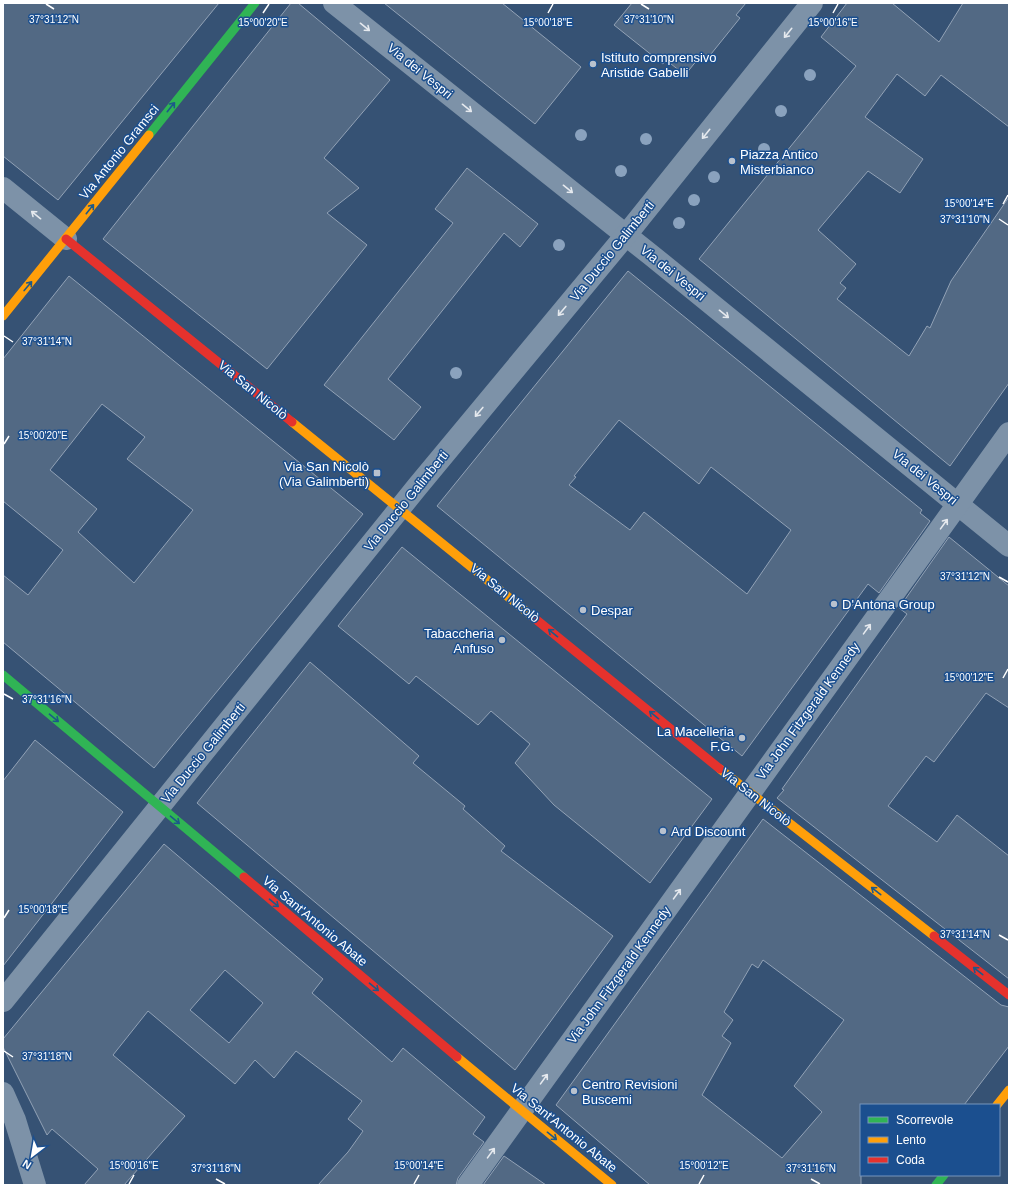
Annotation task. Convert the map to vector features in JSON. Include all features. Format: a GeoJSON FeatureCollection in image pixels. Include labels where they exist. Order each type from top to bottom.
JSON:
{"type":"FeatureCollection","features":[{"type":"Feature","properties":{"kind":"street","name":"Via Antonio Gramsci"},"geometry":{"type":"LineString","coordinates":[[3,316],[255,3]]}},
{"type":"Feature","properties":{"kind":"street","name":"Via dei Vespri"},"geometry":{"type":"LineString","coordinates":[[334,3],[626,234],[1009,546]]}},
{"type":"Feature","properties":{"kind":"street","name":"Via Duccio Galimberti"},"geometry":{"type":"LineString","coordinates":[[3,1001],[400,508],[626,234],[812,3]]}},
{"type":"Feature","properties":{"kind":"street","name":"Via San Nicolò"},"geometry":{"type":"LineString","coordinates":[[3,188],[749,792],[1009,996]]}},
{"type":"Feature","properties":{"kind":"street","name":"Via John Fitzgerald Kennedy"},"geometry":{"type":"LineString","coordinates":[[468,1185],[749,792],[1009,433]]}},
{"type":"Feature","properties":{"kind":"street","name":"Via Sant'Antonio Abate"},"geometry":{"type":"LineString","coordinates":[[3,674],[612,1185]]}},
{"type":"Feature","properties":{"kind":"street"},"geometry":{"type":"LineString","coordinates":[[998,1104],[1009,1090]]}},
{"type":"Feature","properties":{"kind":"street"},"geometry":{"type":"LineString","coordinates":[[3,1093],[15,1120],[35,1185]]}},
{"type":"Feature","properties":{"kind":"street"},"geometry":{"type":"LineString","coordinates":[[936,1185],[943,1176]]}},
{"type":"Feature","properties":{"kind":"building"},"geometry":{"type":"Polygon","coordinates":[[[3,3],[219,3],[58,200],[3,156],[3,3]]]}},
{"type":"Feature","properties":{"kind":"building"},"geometry":{"type":"Polygon","coordinates":[[[291,3],[298,3],[390,80],[324,158],[359,188],[327,213],[367,245],[267,369],[103,239],[291,3]]]}},
{"type":"Feature","properties":{"kind":"building"},"geometry":{"type":"Polygon","coordinates":[[[384,3],[502,3],[581,67],[535,124],[384,3]]]}},
{"type":"Feature","properties":{"kind":"building"},"geometry":{"type":"Polygon","coordinates":[[[632,3],[746,3],[736,15],[740,18],[707,59],[702,54],[685,75],[666,60],[663,64],[614,25],[632,3]]]}},
{"type":"Feature","properties":{"kind":"building"},"geometry":{"type":"Polygon","coordinates":[[[847,3],[892,3],[939,42],[963,3],[1009,3],[1009,127],[941,75],[925,96],[897,74],[865,117],[923,159],[900,193],[868,171],[818,230],[856,264],[840,283],[846,288],[837,299],[909,356],[927,326],[930,328],[951,281],[1009,197],[1009,383],[950,466],[699,259],[856,66],[821,37],[847,3]]]}},
{"type":"Feature","properties":{"kind":"building"},"geometry":{"type":"Polygon","coordinates":[[[467,168],[538,224],[520,247],[504,233],[388,379],[421,407],[394,440],[324,385],[453,223],[435,209],[467,168]]]}},
{"type":"Feature","properties":{"kind":"building"},"geometry":{"type":"Polygon","coordinates":[[[628,271],[922,510],[920,513],[930,521],[879,593],[868,584],[742,756],[437,506],[628,271]],[[619,420],[574,476],[576,477],[569,485],[630,530],[644,512],[747,594],[791,530],[711,467],[699,484],[619,420]]]}},
{"type":"Feature","properties":{"kind":"building"},"geometry":{"type":"Polygon","coordinates":[[[69,276],[363,514],[154,768],[3,642],[3,575],[28,595],[63,550],[3,501],[3,359],[69,276]],[[102,404],[50,470],[97,509],[78,532],[134,583],[193,510],[127,459],[145,437],[102,404]]]}},
{"type":"Feature","properties":{"kind":"building"},"geometry":{"type":"Polygon","coordinates":[[[949,537],[1009,586],[1009,708],[986,693],[934,762],[926,756],[888,806],[937,842],[957,815],[1009,856],[1009,979],[777,798],[907,614],[899,608],[949,537]]]}},
{"type":"Feature","properties":{"kind":"building"},"geometry":{"type":"Polygon","coordinates":[[[402,547],[712,799],[650,883],[554,805],[515,763],[530,744],[491,711],[478,725],[416,676],[409,684],[338,626],[402,547]]]}},
{"type":"Feature","properties":{"kind":"building"},"geometry":{"type":"Polygon","coordinates":[[[310,662],[419,756],[413,763],[465,806],[463,809],[505,846],[501,851],[613,936],[515,1070],[197,803],[310,662]]]}},
{"type":"Feature","properties":{"kind":"building"},"geometry":{"type":"Polygon","coordinates":[[[35,740],[123,812],[3,966],[3,781],[35,740]]]}},
{"type":"Feature","properties":{"kind":"building"},"geometry":{"type":"Polygon","coordinates":[[[763,819],[1001,1005],[1009,1007],[1009,1046],[965,1104],[860,1104],[861,1185],[650,1185],[556,1105],[763,819]],[[763,960],[758,968],[752,964],[724,1012],[733,1020],[722,1036],[731,1043],[702,1095],[782,1158],[822,1112],[794,1086],[844,1020],[763,960]]]}},
{"type":"Feature","properties":{"kind":"building"},"geometry":{"type":"Polygon","coordinates":[[[164,844],[323,979],[312,993],[392,1062],[403,1048],[485,1117],[473,1134],[484,1142],[458,1178],[456,1185],[318,1185],[348,1152],[363,1131],[348,1119],[362,1101],[296,1051],[274,1078],[255,1060],[235,1084],[148,1011],[113,1055],[185,1116],[124,1185],[84,1185],[98,1169],[52,1129],[47,1135],[3,1047],[3,1039],[164,844]],[[225,970],[190,1010],[229,1043],[263,1003],[225,970]]]}},
{"type":"Feature","properties":{"kind":"building"},"geometry":{"type":"Polygon","coordinates":[[[504,1156],[546,1185],[483,1185],[504,1156]]]}},
{"type":"Feature","properties":{"kind":"traffic: fast"},"geometry":{"type":"LineString","coordinates":[[149,135],[255,3]]}},
{"type":"Feature","properties":{"kind":"traffic: fast"},"geometry":{"type":"LineString","coordinates":[[3,675],[244,877]]}},
{"type":"Feature","properties":{"kind":"traffic: fast"},"geometry":{"type":"LineString","coordinates":[[936,1185],[943,1176]]}},
{"type":"Feature","properties":{"kind":"traffic: slow"},"geometry":{"type":"LineString","coordinates":[[3,316],[149,135]]}},
{"type":"Feature","properties":{"kind":"traffic: slow"},"geometry":{"type":"LineString","coordinates":[[292,422],[533,617]]}},
{"type":"Feature","properties":{"kind":"traffic: slow"},"geometry":{"type":"LineString","coordinates":[[720,769],[934,936]]}},
{"type":"Feature","properties":{"kind":"traffic: slow"},"geometry":{"type":"LineString","coordinates":[[457,1057],[612,1185]]}},
{"type":"Feature","properties":{"kind":"traffic: slow"},"geometry":{"type":"LineString","coordinates":[[998,1104],[1009,1090]]}},
{"type":"Feature","properties":{"kind":"traffic: jam"},"geometry":{"type":"LineString","coordinates":[[66,239],[292,422]]}},
{"type":"Feature","properties":{"kind":"traffic: jam"},"geometry":{"type":"LineString","coordinates":[[533,617],[720,769]]}},
{"type":"Feature","properties":{"kind":"traffic: jam"},"geometry":{"type":"LineString","coordinates":[[244,877],[457,1057]]}},
{"type":"Feature","properties":{"kind":"traffic: jam"},"geometry":{"type":"LineString","coordinates":[[934,936],[1009,995]]}},
{"type":"Feature","properties":{"kind":"place","name":"Istituto comprensivo Aristide Gabelli"},"geometry":{"type":"Point","coordinates":[593,64]}},
{"type":"Feature","properties":{"kind":"place","name":"Piazza Antico Misterbianco"},"geometry":{"type":"Point","coordinates":[732,161]}},
{"type":"Feature","properties":{"kind":"place","name":"Via San Nicolò (Via Galimberti)"},"geometry":{"type":"Point","coordinates":[377,473]}},
{"type":"Feature","properties":{"kind":"place","name":"D'Antona Group"},"geometry":{"type":"Point","coordinates":[834,604]}},
{"type":"Feature","properties":{"kind":"place","name":"Despar"},"geometry":{"type":"Point","coordinates":[583,610]}},
{"type":"Feature","properties":{"kind":"place","name":"Tabaccheria Anfuso"},"geometry":{"type":"Point","coordinates":[502,640]}},
{"type":"Feature","properties":{"kind":"place","name":"La Macelleria F.G."},"geometry":{"type":"Point","coordinates":[742,738]}},
{"type":"Feature","properties":{"kind":"place","name":"Ard Discount"},"geometry":{"type":"Point","coordinates":[663,831]}},
{"type":"Feature","properties":{"kind":"place","name":"Centro Revisioni Buscemi"},"geometry":{"type":"Point","coordinates":[574,1091]}}]}
